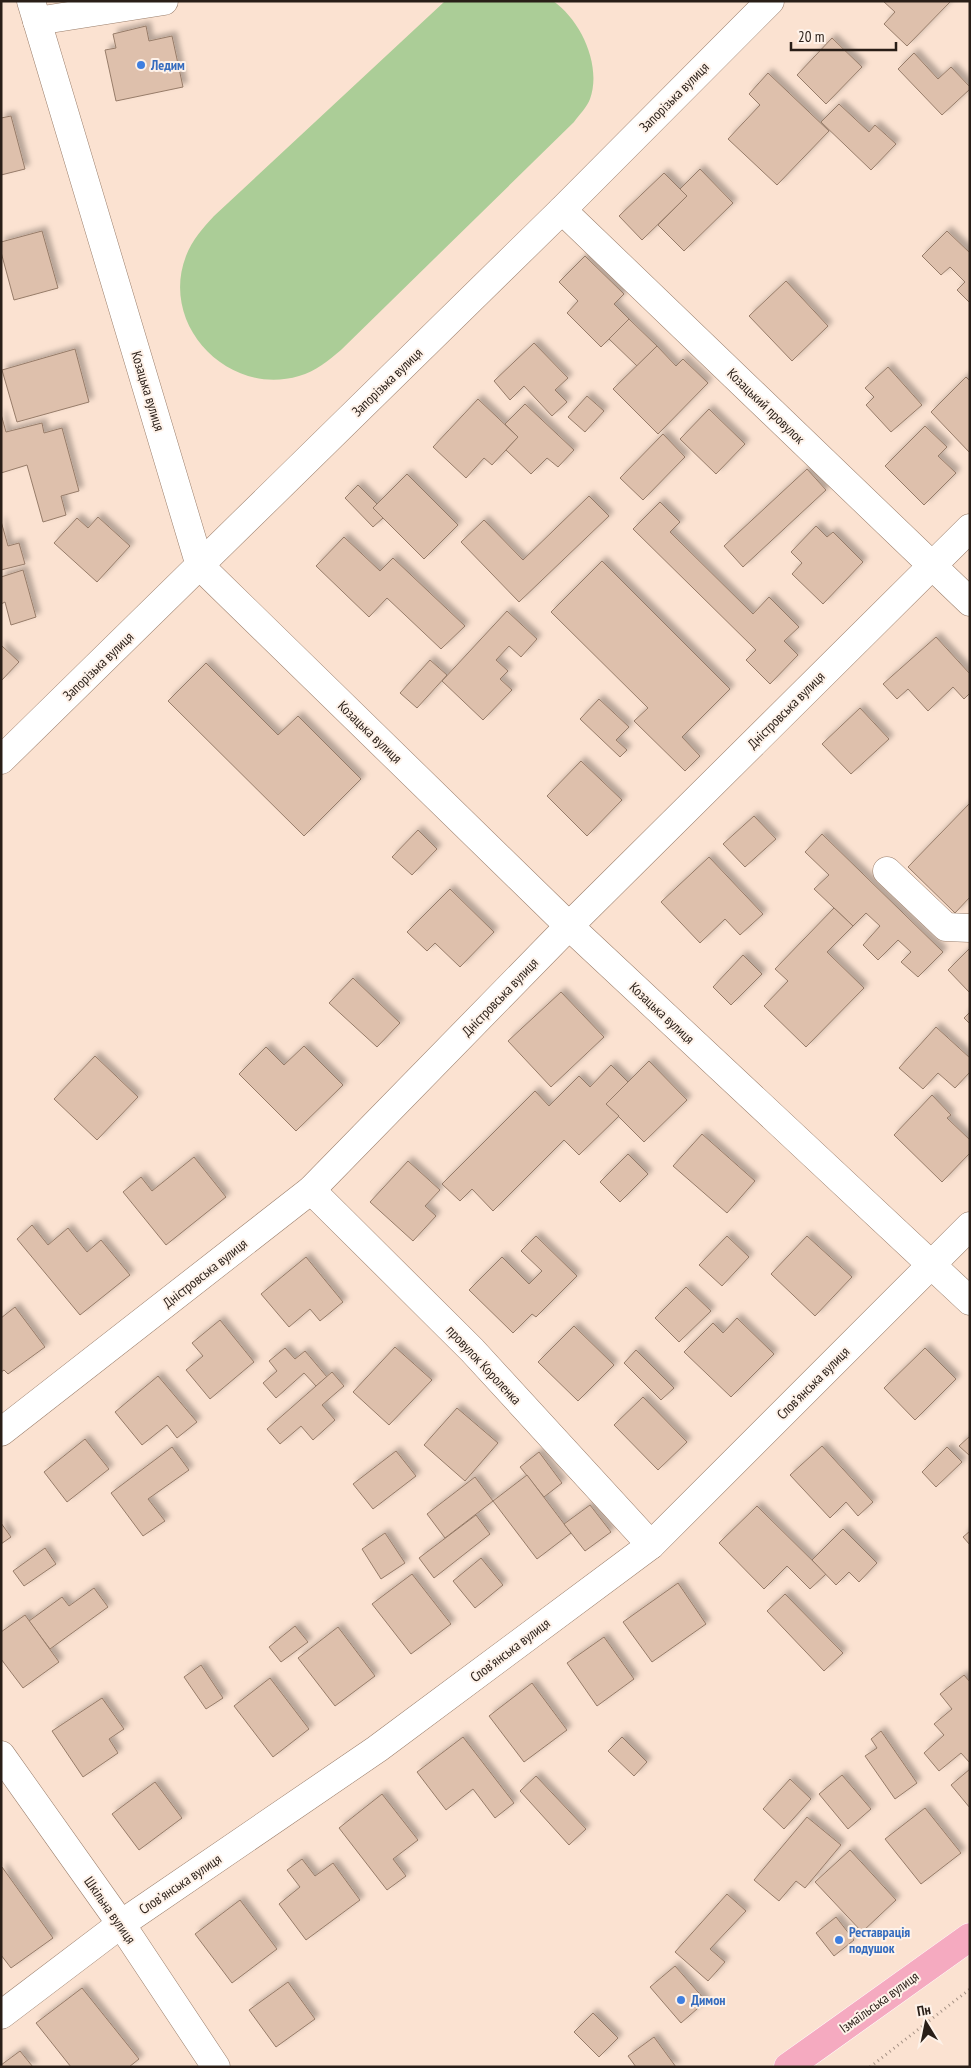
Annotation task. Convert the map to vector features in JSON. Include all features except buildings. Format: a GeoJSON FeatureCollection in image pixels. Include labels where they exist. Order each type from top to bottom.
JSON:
{"type":"FeatureCollection","features":[{"type":"Feature","properties":{"kind":"main road","name":"Ізмаїльська вулиця"},"geometry":{"type":"LineString","coordinates":[[788,2067],[970,1937]]}},
{"type":"Feature","properties":{"kind":"street"},"geometry":{"type":"LineString","coordinates":[[34,11],[164,1]]}},
{"type":"Feature","properties":{"kind":"street","name":"Запорізька вулиця"},"geometry":{"type":"LineString","coordinates":[[1,760],[562,210],[770,1]]}},
{"type":"Feature","properties":{"kind":"street","name":"Козацька вулиця"},"geometry":{"type":"LineString","coordinates":[[34,11],[200,566],[570,926],[970,1301]]}},
{"type":"Feature","properties":{"kind":"street","name":"Козацький провулок"},"geometry":{"type":"LineString","coordinates":[[562,210],[970,602]]}},
{"type":"Feature","properties":{"kind":"street","name":"Дністровська вулиця"},"geometry":{"type":"LineString","coordinates":[[1,1432],[311,1190],[570,926],[970,528]]}},
{"type":"Feature","properties":{"kind":"street"},"geometry":{"type":"LineString","coordinates":[[886,871],[946,927],[970,928]]}},
{"type":"Feature","properties":{"kind":"street","name":"провулок Короленка"},"geometry":{"type":"LineString","coordinates":[[311,1190],[472,1350],[651,1545]]}},
{"type":"Feature","properties":{"kind":"street","name":"Словʼянська вулиця"},"geometry":{"type":"LineString","coordinates":[[1,2015],[121,1924],[378,1749],[651,1545],[970,1226]]}},
{"type":"Feature","properties":{"kind":"street","name":"Шкільна вулиця"},"geometry":{"type":"LineString","coordinates":[[1,1755],[121,1924],[216,2067]]}},
{"type":"Feature","properties":{"kind":"path"},"geometry":{"type":"LineString","coordinates":[[870,2067],[970,1989]]}},
{"type":"Feature","properties":{"kind":"green space"},"geometry":{"type":"Polygon","coordinates":[[[553,1],[563,9],[580,32],[591,58],[593,86],[590,99],[574,122],[341,350],[326,362],[305,374],[273,380],[248,376],[225,366],[206,350],[191,330],[182,307],[180,282],[188,250],[198,234],[214,216],[444,2],[553,1]]]}},
{"type":"Feature","properties":{"kind":"place","name":"Ледим"},"geometry":{"type":"Point","coordinates":[141,65]}},
{"type":"Feature","properties":{"kind":"place","name":"Реставрація подушок"},"geometry":{"type":"Point","coordinates":[839,1940]}},
{"type":"Feature","properties":{"kind":"place","name":"Димон"},"geometry":{"type":"Point","coordinates":[681,2000]}}]}
